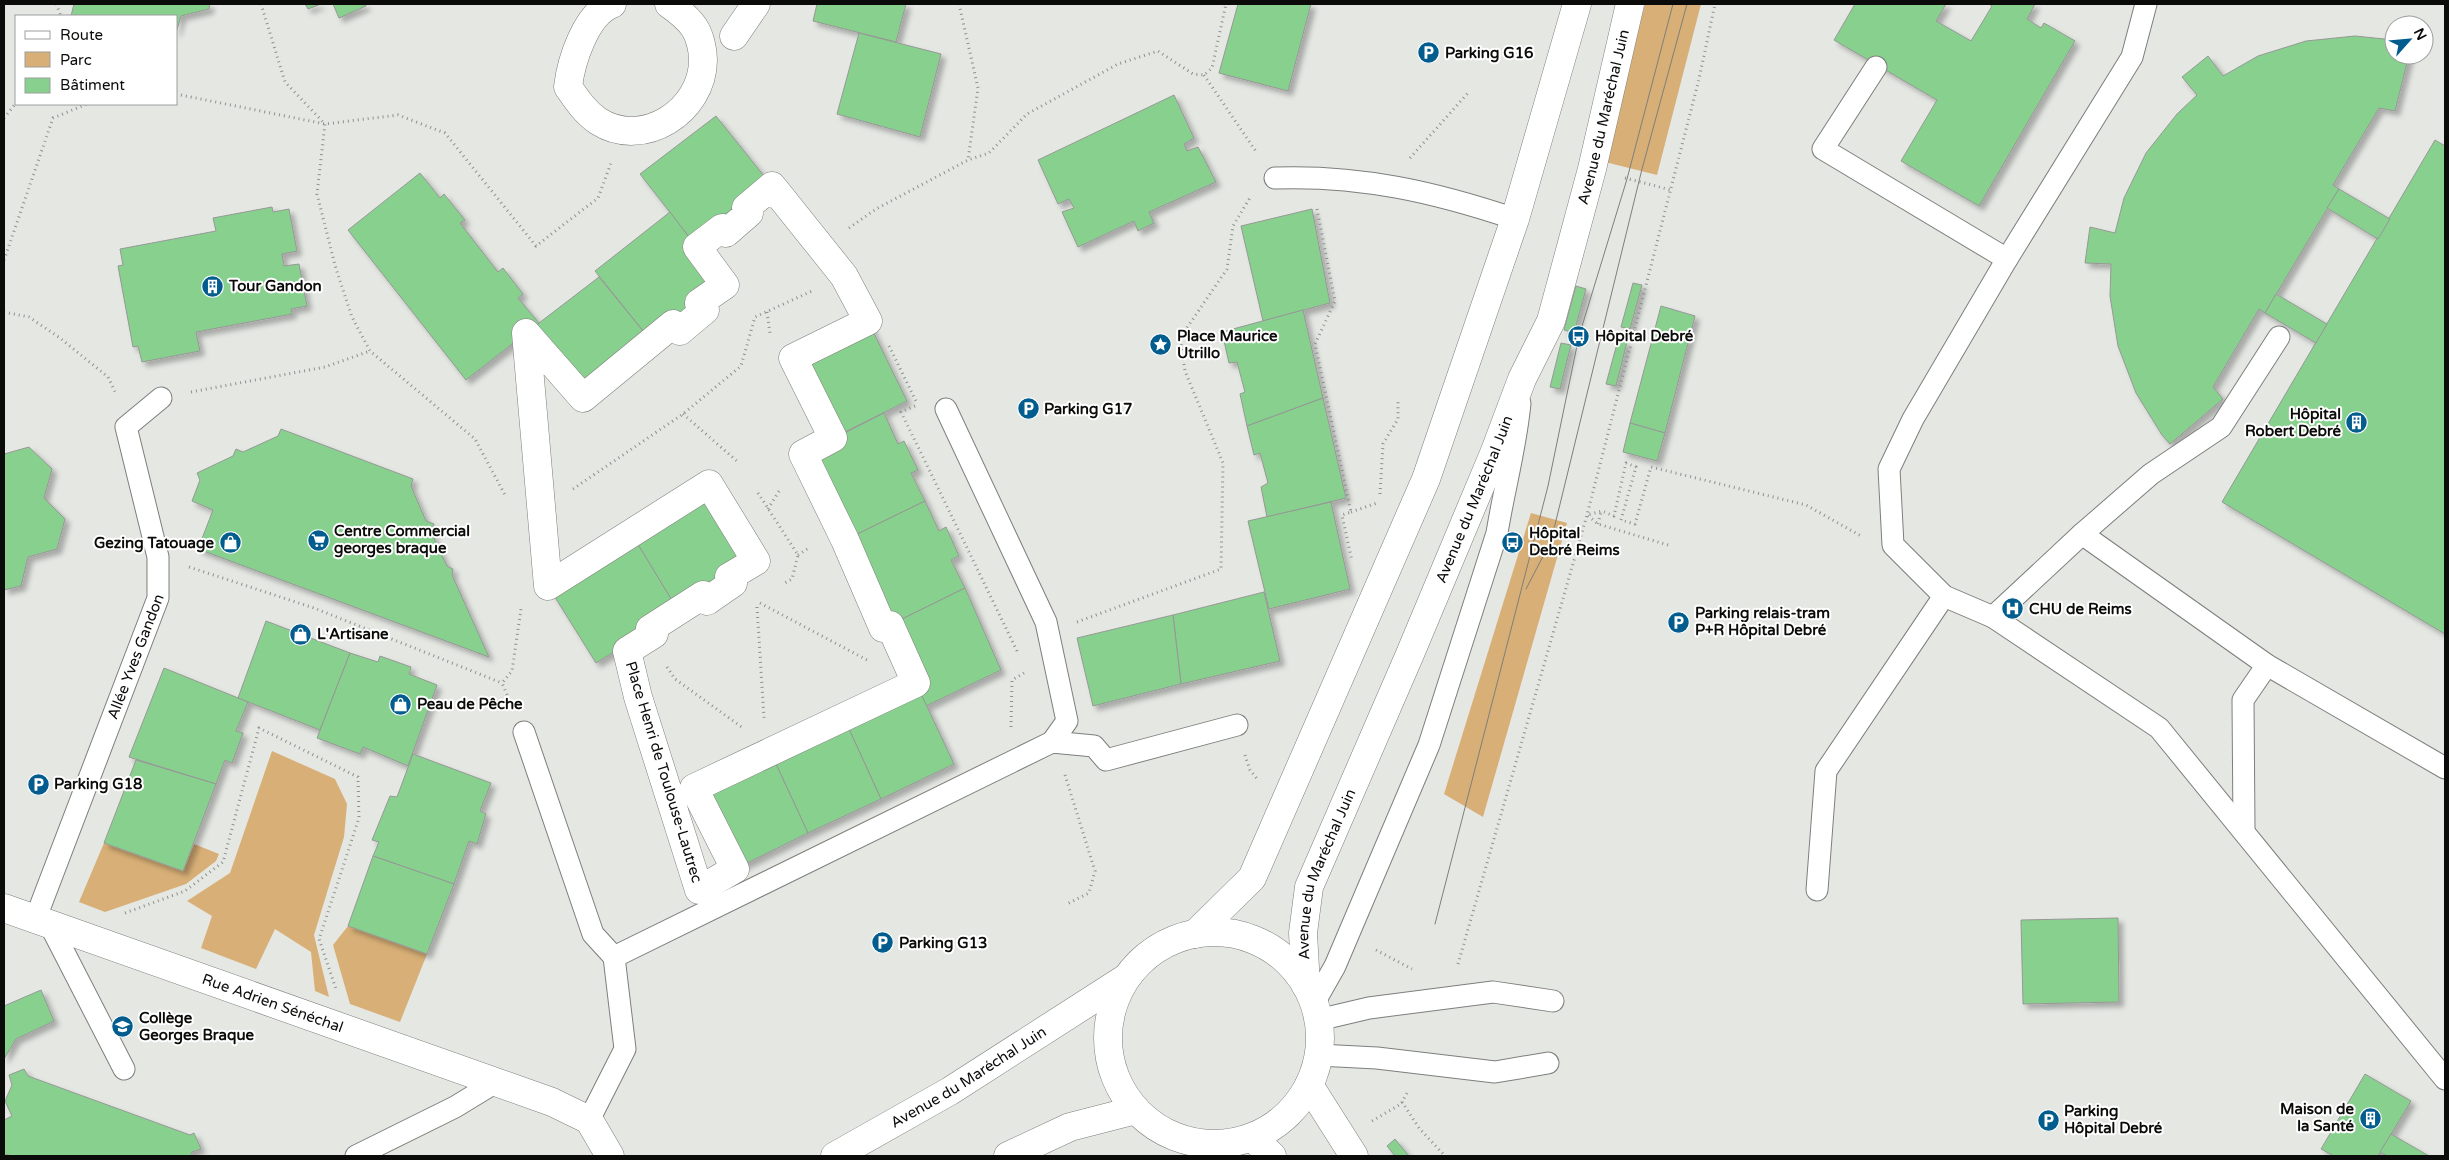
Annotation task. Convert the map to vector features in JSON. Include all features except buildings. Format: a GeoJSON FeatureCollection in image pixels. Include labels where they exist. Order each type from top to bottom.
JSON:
{"type":"FeatureCollection","features":[{"type":"Feature","properties":{"kind":"street"},"geometry":{"type":"LineString","coordinates":[[612,4],[589,22],[570,68],[568,87],[582,107],[600,122],[623,129],[644,129],[665,123],[683,110],[696,92],[703,72],[703,51],[696,29],[684,15],[669,4]]}},
{"type":"Feature","properties":{"kind":"street"},"geometry":{"type":"LineString","coordinates":[[734,36],[756,4]]}},
{"type":"Feature","properties":{"kind":"street"},"geometry":{"type":"LineString","coordinates":[[1195,934],[1252,878],[1426,479],[1515,219],[1577,4]]}},
{"type":"Feature","properties":{"kind":"street","name":"Avenue du Maréchal Juin"},"geometry":{"type":"LineString","coordinates":[[1126,978],[1111,1011],[1107,1046],[1116,1080],[1136,1110],[1160,1130],[1190,1142],[1221,1144],[1253,1138],[1275,1125],[1295,1107],[1309,1085],[1318,1055],[1303,933],[1309,887],[1495,452],[1522,380],[1551,321],[1592,170],[1630,4]]}},
{"type":"Feature","properties":{"kind":"street","name":"Place Henri de Toulouse-Lautrec"},"geometry":{"type":"LineString","coordinates":[[772,186],[844,276],[868,321],[793,358],[833,438],[803,454],[845,540],[883,628],[890,625],[916,683],[694,788],[734,869],[699,890],[643,716],[627,651],[654,634],[650,629],[703,595],[707,601],[732,584],[729,577],[756,561],[709,484],[548,586],[542,510],[526,333],[583,398],[673,324],[680,331],[705,310],[699,303],[725,285],[697,247],[722,228],[726,233],[750,213],[746,208],[772,186]]}},
{"type":"Feature","properties":{"kind":"street","name":"Rue Adrien Sénéchal"},"geometry":{"type":"LineString","coordinates":[[4,908],[552,1102],[589,1120]]}},
{"type":"Feature","properties":{"kind":"street"},"geometry":{"type":"LineString","coordinates":[[1126,978],[1139,962],[1155,949],[1174,939],[1195,934],[1227,933],[1259,942],[1285,960],[1313,1003]]}},
{"type":"Feature","properties":{"kind":"street","name":"Avenue du Maréchal Juin"},"geometry":{"type":"LineString","coordinates":[[835,1156],[950,1091],[1126,978]]}},
{"type":"Feature","properties":{"kind":"street"},"geometry":{"type":"LineString","coordinates":[[1309,1085],[1354,1156]]}},
{"type":"Feature","properties":{"kind":"street"},"geometry":{"type":"LineString","coordinates":[[1008,1156],[1070,1127],[1136,1110]]}},
{"type":"Feature","properties":{"kind":"street"},"geometry":{"type":"LineString","coordinates":[[589,1120],[610,1156]]}},
{"type":"Feature","properties":{"kind":"street"},"geometry":{"type":"LineString","coordinates":[[1253,1138],[1272,1156]]}},
{"type":"Feature","properties":{"kind":"lane"},"geometry":{"type":"LineString","coordinates":[[2146,4],[2132,57],[2007,259],[1913,418],[1889,469],[1893,545],[1944,596],[1993,617],[2159,728],[2244,829],[2445,1078]]}},
{"type":"Feature","properties":{"kind":"lane"},"geometry":{"type":"LineString","coordinates":[[1876,67],[1823,149],[2007,259]]}},
{"type":"Feature","properties":{"kind":"lane"},"geometry":{"type":"LineString","coordinates":[[1275,178],[1311,177],[1387,184],[1486,209],[1515,219]]}},
{"type":"Feature","properties":{"kind":"lane"},"geometry":{"type":"LineString","coordinates":[[1993,617],[2082,534],[2151,474],[2221,427],[2279,336]]}},
{"type":"Feature","properties":{"kind":"lane"},"geometry":{"type":"LineString","coordinates":[[1522,380],[1517,436],[1497,532],[1429,745],[1335,966],[1313,1003],[1369,1008],[1493,992],[1554,1001]]}},
{"type":"Feature","properties":{"kind":"lane"},"geometry":{"type":"LineString","coordinates":[[126,426],[161,398]]}},
{"type":"Feature","properties":{"kind":"lane"},"geometry":{"type":"LineString","coordinates":[[614,957],[1052,742],[1067,721],[1048,632],[1020,564],[946,409]]}},
{"type":"Feature","properties":{"kind":"lane","name":"Allée Yves Gandon"},"geometry":{"type":"LineString","coordinates":[[52,926],[158,598],[158,557],[126,426]]}},
{"type":"Feature","properties":{"kind":"lane"},"geometry":{"type":"LineString","coordinates":[[2082,534],[2267,665],[2445,768]]}},
{"type":"Feature","properties":{"kind":"lane"},"geometry":{"type":"LineString","coordinates":[[1817,890],[1826,771],[1944,596]]}},
{"type":"Feature","properties":{"kind":"lane"},"geometry":{"type":"LineString","coordinates":[[2244,829],[2244,700],[2267,665]]}},
{"type":"Feature","properties":{"kind":"lane"},"geometry":{"type":"LineString","coordinates":[[1052,742],[1094,746],[1106,760],[1237,725]]}},
{"type":"Feature","properties":{"kind":"lane"},"geometry":{"type":"LineString","coordinates":[[524,732],[593,934],[614,957],[626,1049],[589,1120]]}},
{"type":"Feature","properties":{"kind":"lane"},"geometry":{"type":"LineString","coordinates":[[52,926],[124,1069]]}},
{"type":"Feature","properties":{"kind":"lane"},"geometry":{"type":"LineString","coordinates":[[1318,1055],[1376,1058],[1495,1072],[1548,1063]]}},
{"type":"Feature","properties":{"kind":"lane"},"geometry":{"type":"LineString","coordinates":[[356,1156],[455,1107],[496,1082]]}},
{"type":"Feature","properties":{"kind":"path"},"geometry":{"type":"LineString","coordinates":[[261,4],[285,82],[325,124]]}},
{"type":"Feature","properties":{"kind":"path"},"geometry":{"type":"LineString","coordinates":[[959,4],[978,88],[968,160],[989,153],[1028,114],[1118,64],[1158,51],[1193,74],[1204,75],[1212,68],[1226,4]]}},
{"type":"Feature","properties":{"kind":"path"},"geometry":{"type":"LineString","coordinates":[[1450,997],[1516,758],[1587,515],[1699,79],[1716,4]]}},
{"type":"Feature","properties":{"kind":"path"},"geometry":{"type":"LineString","coordinates":[[1048,632],[1221,569],[1222,463],[1185,371],[1180,338],[1227,269],[1233,226],[1252,194],[1275,178],[1204,75]]}},
{"type":"Feature","properties":{"kind":"path"},"geometry":{"type":"LineString","coordinates":[[1387,184],[1468,93]]}},
{"type":"Feature","properties":{"kind":"path"},"geometry":{"type":"LineString","coordinates":[[178,94],[325,124],[398,115],[445,133],[536,246],[598,198],[623,129]]}},
{"type":"Feature","properties":{"kind":"path"},"geometry":{"type":"LineString","coordinates":[[4,118],[15,104]]}},
{"type":"Feature","properties":{"kind":"path"},"geometry":{"type":"LineString","coordinates":[[4,260],[53,118],[85,105]]}},
{"type":"Feature","properties":{"kind":"path"},"geometry":{"type":"LineString","coordinates":[[325,124],[317,194],[336,269],[352,316],[370,351],[475,438],[507,499]]}},
{"type":"Feature","properties":{"kind":"path"},"geometry":{"type":"LineString","coordinates":[[1311,177],[1335,301],[1315,344],[1351,512]]}},
{"type":"Feature","properties":{"kind":"path"},"geometry":{"type":"LineString","coordinates":[[542,510],[683,414],[741,366],[756,317],[844,276]]}},
{"type":"Feature","properties":{"kind":"path"},"geometry":{"type":"LineString","coordinates":[[4,312],[28,317],[108,377],[122,410],[126,426]]}},
{"type":"Feature","properties":{"kind":"path"},"geometry":{"type":"LineString","coordinates":[[767,312],[772,341]]}},
{"type":"Feature","properties":{"kind":"path"},"geometry":{"type":"LineString","coordinates":[[161,398],[324,367],[370,351]]}},
{"type":"Feature","properties":{"kind":"path"},"geometry":{"type":"LineString","coordinates":[[1353,562],[1342,514],[1380,502],[1383,444],[1398,420],[1398,401]]}},
{"type":"Feature","properties":{"kind":"path"},"geometry":{"type":"LineString","coordinates":[[1587,515],[1602,511],[1614,516],[1626,463],[1636,467],[1621,520],[1635,524],[1651,467],[1806,506],[1862,536],[1893,545]]}},
{"type":"Feature","properties":{"kind":"path"},"geometry":{"type":"LineString","coordinates":[[768,509],[782,485]]}},
{"type":"Feature","properties":{"kind":"path"},"geometry":{"type":"LineString","coordinates":[[1598,524],[1602,511]]}},
{"type":"Feature","properties":{"kind":"path"},"geometry":{"type":"LineString","coordinates":[[1587,515],[1598,524],[1668,546]]}},
{"type":"Feature","properties":{"kind":"path"},"geometry":{"type":"LineString","coordinates":[[158,557],[314,608],[502,683],[524,732]]}},
{"type":"Feature","properties":{"kind":"path"},"geometry":{"type":"LineString","coordinates":[[764,724],[757,602],[873,664]]}},
{"type":"Feature","properties":{"kind":"path"},"geometry":{"type":"LineString","coordinates":[[502,683],[512,671],[522,604]]}},
{"type":"Feature","properties":{"kind":"path"},"geometry":{"type":"LineString","coordinates":[[665,671],[664,665],[675,679],[749,731]]}},
{"type":"Feature","properties":{"kind":"path"},"geometry":{"type":"LineString","coordinates":[[1237,725],[1250,770],[1284,807]]}},
{"type":"Feature","properties":{"kind":"path"},"geometry":{"type":"LineString","coordinates":[[52,926],[185,891],[223,862],[259,728],[358,777],[359,818],[319,938],[340,1001],[358,1034]]}},
{"type":"Feature","properties":{"kind":"path"},"geometry":{"type":"LineString","coordinates":[[1052,742],[1061,762],[1095,871],[1089,893],[1067,904]]}},
{"type":"Feature","properties":{"kind":"path"},"geometry":{"type":"LineString","coordinates":[[1349,933],[1406,968],[1416,970]]}},
{"type":"Feature","properties":{"kind":"path"},"geometry":{"type":"LineString","coordinates":[[1402,1102],[1419,1128],[1445,1156]]}},
{"type":"Feature","properties":{"kind":"green space"},"geometry":{"type":"Polygon","coordinates":[[[1645,4],[1701,4],[1657,175],[1605,162],[1645,4]]]}},
{"type":"Feature","properties":{"kind":"green space"},"geometry":{"type":"Polygon","coordinates":[[[1531,513],[1567,523],[1483,817],[1444,794],[1531,513]]]}},
{"type":"Feature","properties":{"kind":"green space"},"geometry":{"type":"Polygon","coordinates":[[[272,751],[335,779],[347,804],[344,837],[314,935],[329,997],[315,991],[311,952],[275,929],[256,969],[201,948],[212,916],[187,901],[230,873],[272,751]]]}},
{"type":"Feature","properties":{"kind":"green space"},"geometry":{"type":"Polygon","coordinates":[[[104,843],[183,871],[194,844],[219,854],[216,861],[186,884],[105,912],[79,902],[104,843]]]}},
{"type":"Feature","properties":{"kind":"green space"},"geometry":{"type":"Polygon","coordinates":[[[348,926],[427,954],[400,1022],[350,1004],[333,945],[348,926]]]}},
{"type":"Feature","properties":{"kind":"tram line"},"geometry":{"type":"LineString","coordinates":[[1435,924],[1548,486],[1579,336],[1627,179],[1673,4]]}},
{"type":"Feature","properties":{"kind":"tram line"},"geometry":{"type":"LineString","coordinates":[[1526,589],[1551,541],[1642,169],[1687,4]]}},
{"type":"Feature","properties":{"kind":"place","name":"Parking G16"},"geometry":{"type":"Point","coordinates":[1429,53]}},
{"type":"Feature","properties":{"kind":"place","name":"Tour Gandon"},"geometry":{"type":"Point","coordinates":[213,286]}},
{"type":"Feature","properties":{"kind":"place","name":"Hôpital Debré"},"geometry":{"type":"Point","coordinates":[1579,336]}},
{"type":"Feature","properties":{"kind":"place","name":"Place Maurice Utrillo"},"geometry":{"type":"Point","coordinates":[1161,345]}},
{"type":"Feature","properties":{"kind":"place","name":"Parking G17"},"geometry":{"type":"Point","coordinates":[1028,409]}},
{"type":"Feature","properties":{"kind":"place","name":"Hôpital Robert Debré"},"geometry":{"type":"Point","coordinates":[2357,423]}},
{"type":"Feature","properties":{"kind":"place","name":"Centre Commercial georges braque"},"geometry":{"type":"Point","coordinates":[318,540]}},
{"type":"Feature","properties":{"kind":"place","name":"Hôpital Debré Reims"},"geometry":{"type":"Point","coordinates":[1513,542]}},
{"type":"Feature","properties":{"kind":"place","name":"Gezing Tatouage"},"geometry":{"type":"Point","coordinates":[230,543]}},
{"type":"Feature","properties":{"kind":"place","name":"CHU de Reims"},"geometry":{"type":"Point","coordinates":[2013,609]}},
{"type":"Feature","properties":{"kind":"place","name":"Parking relais-tram P+R Hôpital Debré"},"geometry":{"type":"Point","coordinates":[1679,622]}},
{"type":"Feature","properties":{"kind":"place","name":"L'Artisane"},"geometry":{"type":"Point","coordinates":[301,634]}},
{"type":"Feature","properties":{"kind":"place","name":"Peau de Pêche"},"geometry":{"type":"Point","coordinates":[401,704]}},
{"type":"Feature","properties":{"kind":"place","name":"Parking G18"},"geometry":{"type":"Point","coordinates":[38,784]}},
{"type":"Feature","properties":{"kind":"place","name":"Parking G13"},"geometry":{"type":"Point","coordinates":[883,943]}},
{"type":"Feature","properties":{"kind":"place","name":"Collège Georges Braque"},"geometry":{"type":"Point","coordinates":[123,1027]}},
{"type":"Feature","properties":{"kind":"place","name":"Maison de la Santé"},"geometry":{"type":"Point","coordinates":[2370,1118]}},
{"type":"Feature","properties":{"kind":"place","name":"Parking Hôpital Debré"},"geometry":{"type":"Point","coordinates":[2048,1120]}}]}
